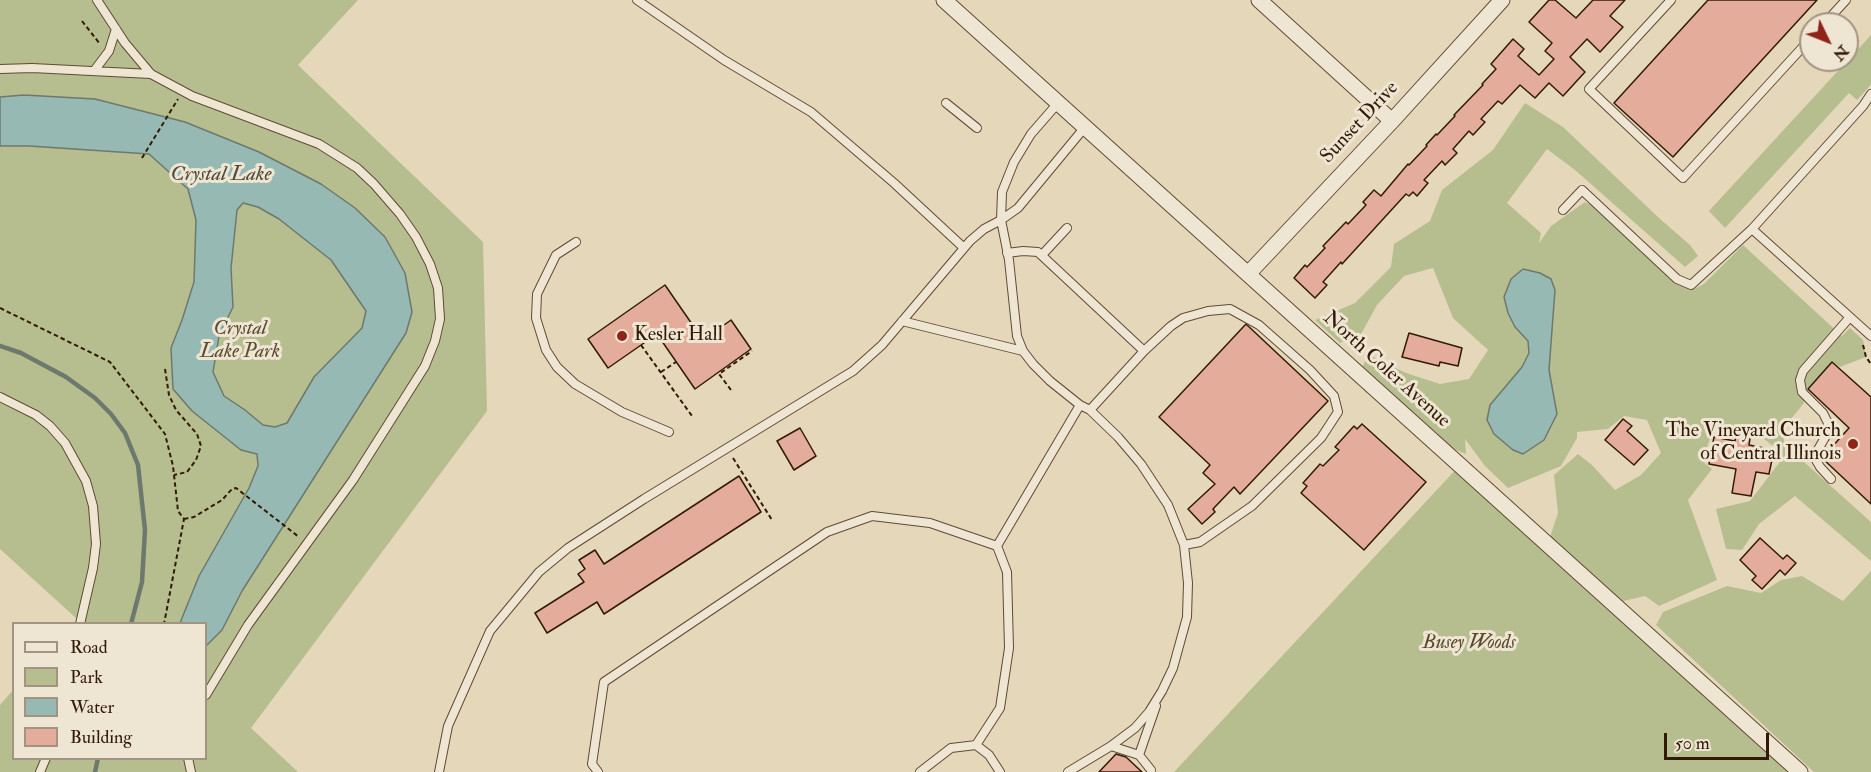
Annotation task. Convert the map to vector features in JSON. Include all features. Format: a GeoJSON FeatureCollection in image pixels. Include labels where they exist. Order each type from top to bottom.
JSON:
{"type":"FeatureCollection","features":[{"type":"Feature","properties":{"kind":"street","name":"North Coler Avenue"},"geometry":{"type":"LineString","coordinates":[[944,0],[1800,772]]}},
{"type":"Feature","properties":{"kind":"street"},"geometry":{"type":"LineString","coordinates":[[1259,0],[1392,121]]}},
{"type":"Feature","properties":{"kind":"street","name":"Sunset Drive"},"geometry":{"type":"LineString","coordinates":[[1248,274],[1502,0]]}},
{"type":"Feature","properties":{"kind":"lane"},"geometry":{"type":"LineString","coordinates":[[97,0],[151,74],[192,96],[319,144],[357,168],[394,206],[416,237],[430,264],[438,288],[441,307],[435,341],[425,366],[353,480],[248,626],[207,693]]}},
{"type":"Feature","properties":{"kind":"lane"},"geometry":{"type":"LineString","coordinates":[[637,0],[724,60],[812,112],[964,248]]}},
{"type":"Feature","properties":{"kind":"lane"},"geometry":{"type":"LineString","coordinates":[[1671,0],[1588,89],[1683,178],[1799,51]]}},
{"type":"Feature","properties":{"kind":"lane"},"geometry":{"type":"LineString","coordinates":[[1835,12],[1846,0]]}},
{"type":"Feature","properties":{"kind":"lane"},"geometry":{"type":"LineString","coordinates":[[94,71],[107,54],[116,29]]}},
{"type":"Feature","properties":{"kind":"lane"},"geometry":{"type":"LineString","coordinates":[[0,69],[33,68],[151,74]]}},
{"type":"Feature","properties":{"kind":"lane"},"geometry":{"type":"LineString","coordinates":[[1563,210],[1582,190],[1677,279],[1691,285],[1752,229],[1863,106],[1871,94]]}},
{"type":"Feature","properties":{"kind":"lane"},"geometry":{"type":"LineString","coordinates":[[946,103],[976,128]]}},
{"type":"Feature","properties":{"kind":"lane"},"geometry":{"type":"LineString","coordinates":[[1058,103],[1031,134],[1014,162],[1002,192],[1001,220],[1016,330],[1023,351],[1050,381],[1080,405],[1090,410],[1118,437],[1157,485],[1168,505],[1184,545],[1188,583],[1187,617],[1173,668],[1162,691],[1139,755]]}},
{"type":"Feature","properties":{"kind":"lane"},"geometry":{"type":"LineString","coordinates":[[439,772],[448,726],[490,631],[539,572],[568,548],[853,371],[882,345],[964,248],[984,229],[1018,208],[1085,127]]}},
{"type":"Feature","properties":{"kind":"lane"},"geometry":{"type":"LineString","coordinates":[[1042,255],[1067,228]]}},
{"type":"Feature","properties":{"kind":"lane"},"geometry":{"type":"LineString","coordinates":[[1752,229],[1871,336]]}},
{"type":"Feature","properties":{"kind":"lane"},"geometry":{"type":"LineString","coordinates":[[576,242],[556,255],[537,294],[536,318],[546,350],[557,367],[575,384],[622,412],[669,432]]}},
{"type":"Feature","properties":{"kind":"lane"},"geometry":{"type":"LineString","coordinates":[[1007,253],[1023,250],[1038,252],[1144,351]]}},
{"type":"Feature","properties":{"kind":"lane"},"geometry":{"type":"LineString","coordinates":[[1090,410],[1144,351],[1171,326],[1183,318],[1208,311],[1230,309],[1259,325],[1310,370],[1334,396],[1338,412],[1321,438],[1252,506],[1200,542],[1184,545]]}},
{"type":"Feature","properties":{"kind":"lane"},"geometry":{"type":"LineString","coordinates":[[1831,479],[1816,460],[1816,453],[1827,434],[1828,423],[1823,413],[1802,392],[1800,380],[1803,370],[1850,317]]}},
{"type":"Feature","properties":{"kind":"lane"},"geometry":{"type":"LineString","coordinates":[[902,321],[1023,351]]}},
{"type":"Feature","properties":{"kind":"lane"},"geometry":{"type":"LineString","coordinates":[[0,397],[19,405],[50,426],[65,443],[86,481],[93,506],[96,544],[80,622]]}},
{"type":"Feature","properties":{"kind":"lane"},"geometry":{"type":"LineString","coordinates":[[997,546],[1080,405]]}},
{"type":"Feature","properties":{"kind":"lane"},"geometry":{"type":"LineString","coordinates":[[598,772],[592,764],[604,682],[827,532],[872,516],[930,523],[997,546]]}},
{"type":"Feature","properties":{"kind":"lane"},"geometry":{"type":"LineString","coordinates":[[976,745],[1000,708],[1010,648],[1007,572],[997,546]]}},
{"type":"Feature","properties":{"kind":"lane"},"geometry":{"type":"LineString","coordinates":[[1068,772],[1111,746],[1135,728],[1149,712],[1162,691]]}},
{"type":"Feature","properties":{"kind":"lane"},"geometry":{"type":"LineString","coordinates":[[920,772],[951,748],[976,745],[989,755],[1000,772]]}},
{"type":"Feature","properties":{"kind":"lane"},"geometry":{"type":"LineString","coordinates":[[1111,746],[1139,755],[1151,770]]}},
{"type":"Feature","properties":{"kind":"path"},"geometry":{"type":"LineString","coordinates":[[82,21],[107,54]]}},
{"type":"Feature","properties":{"kind":"path"},"geometry":{"type":"LineString","coordinates":[[142,158],[173,107]]}},
{"type":"Feature","properties":{"kind":"path"},"geometry":{"type":"LineString","coordinates":[[0,308],[110,362],[165,434],[174,475],[178,511],[184,519],[164,622]]}},
{"type":"Feature","properties":{"kind":"path"},"geometry":{"type":"LineString","coordinates":[[1864,330],[1862,344],[1871,364]]}},
{"type":"Feature","properties":{"kind":"path"},"geometry":{"type":"LineString","coordinates":[[641,345],[692,416]]}},
{"type":"Feature","properties":{"kind":"path"},"geometry":{"type":"LineString","coordinates":[[731,390],[719,374],[752,351]]}},
{"type":"Feature","properties":{"kind":"path"},"geometry":{"type":"LineString","coordinates":[[660,372],[676,362]]}},
{"type":"Feature","properties":{"kind":"path"},"geometry":{"type":"LineString","coordinates":[[165,369],[166,385],[176,410],[197,434],[201,446],[196,460],[187,472],[174,475]]}},
{"type":"Feature","properties":{"kind":"path"},"geometry":{"type":"LineString","coordinates":[[727,448],[772,520]]}},
{"type":"Feature","properties":{"kind":"path"},"geometry":{"type":"LineString","coordinates":[[184,519],[194,517],[222,500],[232,489],[236,488],[296,535]]}},
{"type":"Feature","properties":{"kind":"green space","name":"Crystal Lake Park"},"geometry":{"type":"Polygon","coordinates":[[[0,0],[358,0],[298,65],[483,242],[487,411],[251,728],[298,772],[0,772],[0,705],[12,691],[12,760],[207,760],[207,622],[75,622],[77,619],[0,549],[0,0]]]}},
{"type":"Feature","properties":{"kind":"green space"},"geometry":{"type":"Polygon","coordinates":[[[1871,35],[1871,84],[1857,100],[1849,93],[1725,228],[1709,211],[1837,72],[1859,72],[1859,48],[1871,35]]]}},
{"type":"Feature","properties":{"kind":"green space"},"geometry":{"type":"Polygon","coordinates":[[[1525,103],[1563,127],[1690,245],[1698,256],[1685,267],[1575,170],[1547,149],[1507,203],[1541,233],[1539,243],[1551,226],[1585,202],[1597,208],[1677,282],[1692,290],[1704,284],[1743,245],[1842,336],[1850,328],[1863,340],[1866,357],[1840,367],[1832,362],[1806,390],[1804,403],[1786,425],[1780,421],[1785,445],[1871,522],[1871,561],[1795,496],[1759,524],[1742,550],[1726,549],[1716,509],[1750,501],[1779,463],[1780,451],[1753,431],[1735,427],[1713,430],[1702,461],[1712,469],[1688,500],[1717,580],[1659,606],[1645,596],[1619,602],[1550,537],[1558,513],[1554,475],[1578,454],[1592,465],[1615,490],[1641,475],[1661,453],[1647,420],[1624,416],[1608,429],[1577,432],[1577,438],[1561,466],[1508,488],[1485,466],[1465,439],[1466,454],[1451,448],[1362,367],[1369,355],[1406,373],[1440,384],[1469,379],[1488,350],[1453,318],[1433,268],[1404,276],[1377,305],[1361,334],[1340,343],[1315,320],[1355,303],[1391,267],[1394,244],[1430,221],[1442,190],[1493,150],[1525,103]]]}},
{"type":"Feature","properties":{"kind":"green space","name":"Busey Woods"},"geometry":{"type":"Polygon","coordinates":[[[1460,465],[1800,772],[1174,772],[1460,465]]]}},
{"type":"Feature","properties":{"kind":"green space"},"geometry":{"type":"Polygon","coordinates":[[[1871,571],[1871,772],[1814,772],[1656,625],[1663,612],[1727,586],[1761,593],[1781,580],[1802,576],[1843,601],[1871,571]]]}},
{"type":"Feature","properties":{"kind":"water","name":"Crystal Lake"},"geometry":{"type":"Polygon","coordinates":[[[24,95],[95,99],[185,122],[259,152],[321,184],[355,208],[385,237],[405,273],[412,312],[406,333],[242,591],[222,630],[207,645],[207,622],[180,622],[199,576],[249,488],[258,466],[257,454],[241,450],[192,411],[173,389],[171,348],[194,282],[196,220],[188,189],[149,154],[0,146],[0,97],[24,95]],[[243,203],[237,210],[231,268],[233,307],[219,336],[213,372],[224,396],[263,425],[275,427],[287,423],[314,377],[362,328],[366,311],[331,260],[279,219],[258,207],[243,203]]]}},
{"type":"Feature","properties":{"kind":"water"},"geometry":{"type":"Polygon","coordinates":[[[1523,269],[1540,273],[1551,279],[1555,290],[1549,370],[1557,414],[1544,440],[1523,454],[1513,450],[1494,434],[1487,420],[1490,405],[1522,367],[1529,353],[1528,341],[1515,327],[1504,297],[1511,279],[1523,269]]]}},
{"type":"Feature","properties":{"kind":"building"},"geometry":{"type":"Polygon","coordinates":[[[1549,0],[1555,0],[1576,18],[1593,0],[1625,0],[1610,16],[1623,27],[1600,52],[1587,39],[1570,57],[1585,72],[1563,96],[1549,83],[1535,98],[1520,85],[1502,104],[1498,101],[1481,119],[1485,122],[1473,135],[1469,131],[1453,149],[1457,153],[1445,165],[1442,161],[1424,180],[1428,183],[1417,196],[1413,192],[1409,196],[1406,194],[1342,264],[1341,262],[1323,282],[1327,285],[1315,298],[1294,278],[1325,248],[1323,246],[1346,222],[1348,224],[1366,205],[1363,202],[1374,190],[1381,196],[1408,164],[1455,116],[1496,69],[1491,64],[1513,39],[1524,49],[1518,56],[1539,75],[1554,59],[1545,51],[1552,43],[1529,22],[1549,0]]]}},
{"type":"Feature","properties":{"kind":"building"},"geometry":{"type":"Polygon","coordinates":[[[1708,0],[1817,0],[1806,12],[1799,12],[1799,20],[1673,157],[1614,103],[1708,0]]]}},
{"type":"Feature","properties":{"kind":"building","name":"Kesler Hall"},"geometry":{"type":"Polygon","coordinates":[[[665,285],[703,340],[731,320],[751,349],[695,389],[657,334],[608,368],[588,339],[665,285]]]}},
{"type":"Feature","properties":{"kind":"building"},"geometry":{"type":"Polygon","coordinates":[[[1246,324],[1328,401],[1240,494],[1234,487],[1213,509],[1215,512],[1202,524],[1188,509],[1215,484],[1203,473],[1210,465],[1159,417],[1246,324]]]}},
{"type":"Feature","properties":{"kind":"building"},"geometry":{"type":"Polygon","coordinates":[[[1409,333],[1462,348],[1458,366],[1440,362],[1439,366],[1402,357],[1409,333]]]}},
{"type":"Feature","properties":{"kind":"building","name":"The Vineyard Church of Central Illinois"},"geometry":{"type":"Polygon","coordinates":[[[1832,362],[1871,397],[1871,504],[1822,458],[1849,428],[1808,389],[1832,362]]]}},
{"type":"Feature","properties":{"kind":"building"},"geometry":{"type":"Polygon","coordinates":[[[1623,419],[1632,426],[1627,431],[1648,450],[1634,465],[1605,440],[1623,419]]]}},
{"type":"Feature","properties":{"kind":"building"},"geometry":{"type":"Polygon","coordinates":[[[1362,424],[1426,482],[1364,550],[1301,493],[1307,486],[1303,483],[1320,464],[1323,466],[1339,450],[1335,447],[1354,426],[1357,429],[1362,424]]]}},
{"type":"Feature","properties":{"kind":"building"},"geometry":{"type":"Polygon","coordinates":[[[800,428],[816,456],[794,470],[777,441],[800,428]]]}},
{"type":"Feature","properties":{"kind":"building"},"geometry":{"type":"Polygon","coordinates":[[[1737,430],[1751,433],[1749,445],[1774,450],[1769,474],[1756,472],[1751,496],[1732,493],[1736,469],[1709,464],[1714,437],[1735,441],[1737,430]]]}},
{"type":"Feature","properties":{"kind":"building"},"geometry":{"type":"Polygon","coordinates":[[[739,476],[761,512],[604,614],[597,602],[547,633],[535,613],[584,582],[578,574],[585,569],[579,560],[595,550],[604,564],[739,476]]]}},
{"type":"Feature","properties":{"kind":"building"},"geometry":{"type":"Polygon","coordinates":[[[1760,538],[1783,559],[1787,555],[1796,563],[1785,575],[1780,570],[1762,589],[1752,580],[1756,576],[1740,560],[1760,538]]]}},
{"type":"Feature","properties":{"kind":"building"},"geometry":{"type":"Polygon","coordinates":[[[1116,754],[1126,757],[1142,772],[1099,772],[1116,754]]]}},
{"type":"Feature","properties":{"kind":"waterway"},"geometry":{"type":"LineString","coordinates":[[0,346],[21,353],[66,377],[95,398],[125,433],[138,465],[145,530],[142,582],[132,622]]}},
{"type":"Feature","properties":{"kind":"waterway"},"geometry":{"type":"LineString","coordinates":[[95,772],[98,760]]}},
{"type":"Feature","properties":{"kind":"place","name":"Kesler Hall"},"geometry":{"type":"Point","coordinates":[622,336]}},
{"type":"Feature","properties":{"kind":"place","name":"The Vineyard Church of Central Illinois"},"geometry":{"type":"Point","coordinates":[1853,444]}}]}
